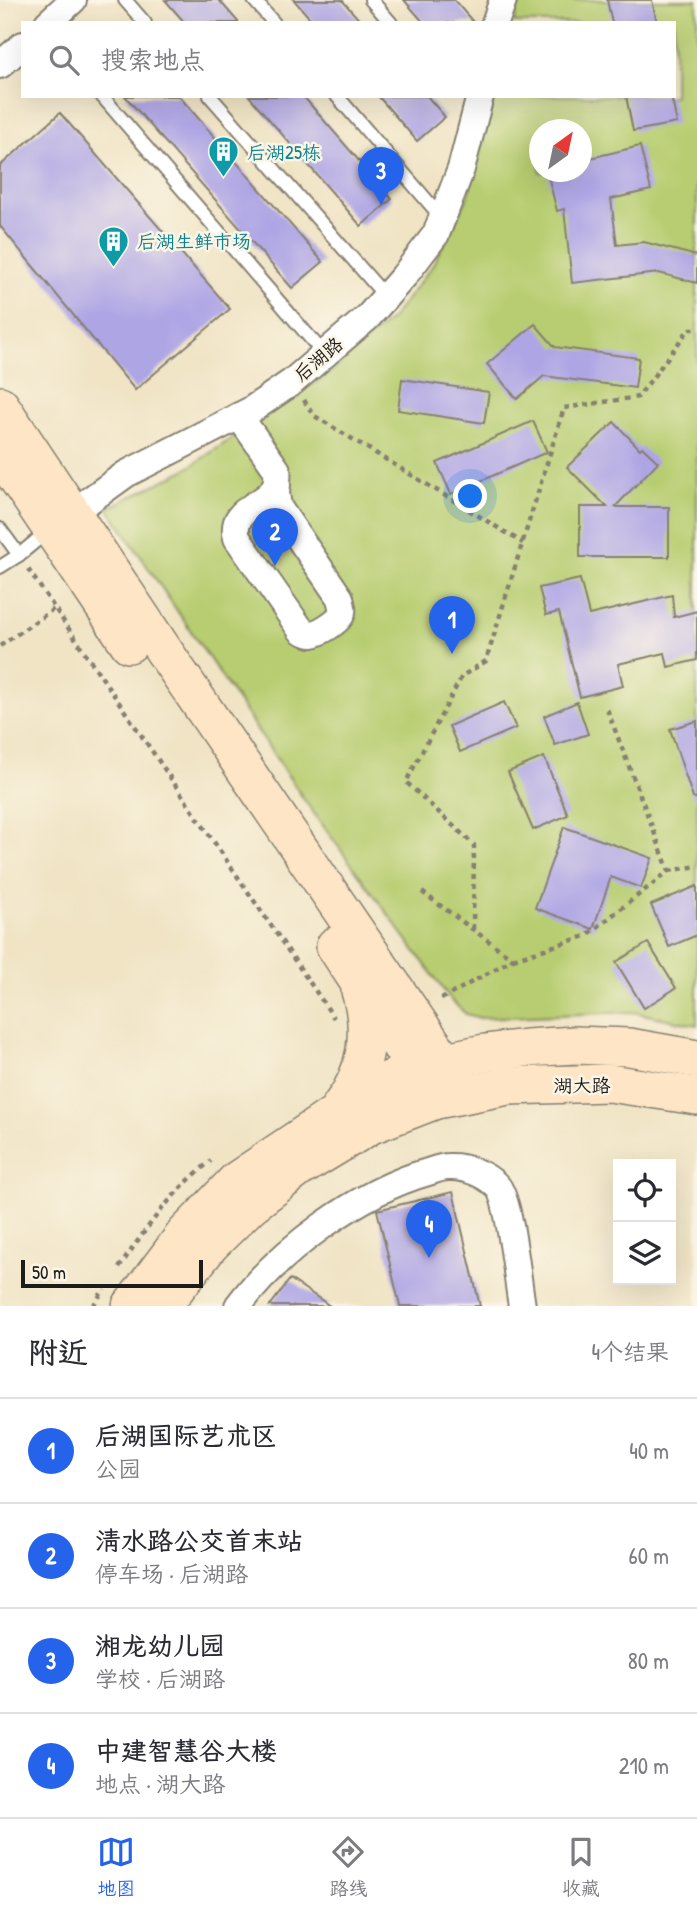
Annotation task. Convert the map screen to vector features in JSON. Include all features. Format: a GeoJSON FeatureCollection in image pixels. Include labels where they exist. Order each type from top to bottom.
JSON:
{"type":"FeatureCollection","features":[{"type":"Feature","properties":{"kind":"main road"},"geometry":{"type":"LineString","coordinates":[[0,405],[61,521],[348,965],[431,1065],[452,1097]]}},
{"type":"Feature","properties":{"kind":"main road"},"geometry":{"type":"LineString","coordinates":[[0,453],[61,521],[180,674],[413,1015],[429,1033],[442,1044],[467,1053],[575,1045],[629,1047],[697,1059]]}},
{"type":"Feature","properties":{"kind":"main road"},"geometry":{"type":"LineString","coordinates":[[335,1113],[356,1082],[365,1055],[366,1010],[348,965]]}},
{"type":"Feature","properties":{"kind":"main road"},"geometry":{"type":"LineString","coordinates":[[413,1015],[431,1065]]}},
{"type":"Feature","properties":{"kind":"main road"},"geometry":{"type":"LineString","coordinates":[[141,1297],[185,1234],[237,1180],[335,1113],[389,1080],[431,1065],[485,1053]]}},
{"type":"Feature","properties":{"kind":"main road","name":"湖大路"},"geometry":{"type":"LineString","coordinates":[[141,1297],[210,1245],[251,1205],[298,1169],[371,1125],[452,1097],[508,1086],[609,1083],[697,1096]]}},
{"type":"Feature","properties":{"kind":"street"},"geometry":{"type":"LineString","coordinates":[[50,21],[73,0]]}},
{"type":"Feature","properties":{"kind":"street"},"geometry":{"type":"LineString","coordinates":[[496,21],[503,0]]}},
{"type":"Feature","properties":{"kind":"street"},"geometry":{"type":"LineString","coordinates":[[0,65],[21,47]]}},
{"type":"Feature","properties":{"kind":"street","name":"后湖路"},"geometry":{"type":"LineString","coordinates":[[61,521],[126,474],[239,416],[293,382],[368,317],[436,234],[461,169],[479,98]]}},
{"type":"Feature","properties":{"kind":"street"},"geometry":{"type":"LineString","coordinates":[[239,416],[277,470],[278,507],[340,598],[342,613],[338,619],[315,634],[301,630],[237,538],[235,530],[239,516],[269,495],[277,485]]}},
{"type":"Feature","properties":{"kind":"street"},"geometry":{"type":"LineString","coordinates":[[238,1306],[250,1289],[274,1266],[322,1226],[374,1194],[412,1177],[448,1167],[478,1172],[499,1188],[506,1209],[522,1306]]}},
{"type":"Feature","properties":{"kind":"lane"},"geometry":{"type":"LineString","coordinates":[[125,0],[143,21]]}},
{"type":"Feature","properties":{"kind":"lane"},"geometry":{"type":"LineString","coordinates":[[254,0],[272,21]]}},
{"type":"Feature","properties":{"kind":"lane"},"geometry":{"type":"LineString","coordinates":[[371,0],[389,21]]}},
{"type":"Feature","properties":{"kind":"lane"},"geometry":{"type":"LineString","coordinates":[[104,98],[324,354]]}},
{"type":"Feature","properties":{"kind":"lane"},"geometry":{"type":"LineString","coordinates":[[212,98],[386,297]]}},
{"type":"Feature","properties":{"kind":"lane"},"geometry":{"type":"LineString","coordinates":[[339,98],[442,218]]}},
{"type":"Feature","properties":{"kind":"lane"},"geometry":{"type":"LineString","coordinates":[[0,567],[61,521]]}},
{"type":"Feature","properties":{"kind":"lane"},"geometry":{"type":"LineString","coordinates":[[0,529],[19,555]]}},
{"type":"Feature","properties":{"kind":"path"},"geometry":{"type":"LineString","coordinates":[[473,929],[474,845],[406,782],[462,676],[486,661],[564,408],[638,397],[689,329],[697,329]]}},
{"type":"Feature","properties":{"kind":"path"},"geometry":{"type":"LineString","coordinates":[[293,382],[313,415],[523,543]]}},
{"type":"Feature","properties":{"kind":"path"},"geometry":{"type":"LineString","coordinates":[[19,555],[327,1007],[335,1019],[336,1029]]}},
{"type":"Feature","properties":{"kind":"path"},"geometry":{"type":"LineString","coordinates":[[0,646],[55,608]]}},
{"type":"Feature","properties":{"kind":"path"},"geometry":{"type":"LineString","coordinates":[[607,709],[668,871]]}},
{"type":"Feature","properties":{"kind":"path"},"geometry":{"type":"LineString","coordinates":[[413,1015],[513,959],[586,936],[668,871],[697,866]]}},
{"type":"Feature","properties":{"kind":"path"},"geometry":{"type":"LineString","coordinates":[[422,892],[513,959]]}},
{"type":"Feature","properties":{"kind":"path"},"geometry":{"type":"LineString","coordinates":[[93,1306],[141,1297],[158,1213],[181,1187],[216,1157]]}},
{"type":"Feature","properties":{"kind":"green space"},"geometry":{"type":"Polygon","coordinates":[[[522,0],[697,0],[697,1025],[632,1012],[480,1018],[466,1014],[451,1000],[305,801],[108,508],[187,469],[329,374],[392,318],[432,266],[466,201],[494,98],[676,98],[676,21],[514,21],[522,0]]]}},
{"type":"Feature","properties":{"kind":"building"},"geometry":{"type":"Polygon","coordinates":[[[165,0],[219,0],[237,21],[183,21],[165,0]]]}},
{"type":"Feature","properties":{"kind":"building"},"geometry":{"type":"Polygon","coordinates":[[[294,0],[342,0],[360,21],[312,21],[294,0]]]}},
{"type":"Feature","properties":{"kind":"building"},"geometry":{"type":"Polygon","coordinates":[[[404,0],[454,0],[472,21],[422,21],[404,0]]]}},
{"type":"Feature","properties":{"kind":"building"},"geometry":{"type":"Polygon","coordinates":[[[607,0],[652,0],[657,21],[612,21],[607,0]]]}},
{"type":"Feature","properties":{"kind":"building","name":"后湖25栋"},"geometry":{"type":"Polygon","coordinates":[[[127,98],[181,98],[323,262],[292,288],[127,98]]]}},
{"type":"Feature","properties":{"kind":"building"},"geometry":{"type":"Polygon","coordinates":[[[251,98],[305,98],[392,199],[361,226],[251,98]]]}},
{"type":"Feature","properties":{"kind":"building"},"geometry":{"type":"Polygon","coordinates":[[[380,98],[429,98],[445,117],[417,141],[380,98]]]}},
{"type":"Feature","properties":{"kind":"building"},"geometry":{"type":"Polygon","coordinates":[[[626,98],[671,98],[677,123],[633,131],[626,98]]]}},
{"type":"Feature","properties":{"kind":"building","name":"后湖生鲜市场"},"geometry":{"type":"Polygon","coordinates":[[[60,113],[230,309],[135,390],[0,226],[0,166],[60,113]]]}},
{"type":"Feature","properties":{"kind":"building"},"geometry":{"type":"Polygon","coordinates":[[[640,146],[651,190],[611,199],[617,245],[644,242],[697,256],[697,283],[659,273],[572,283],[564,209],[557,211],[550,182],[592,182],[592,158],[640,146]]]}},
{"type":"Feature","properties":{"kind":"building"},"geometry":{"type":"Polygon","coordinates":[[[535,324],[555,347],[639,358],[635,388],[544,376],[517,399],[487,364],[535,324]]]}},
{"type":"Feature","properties":{"kind":"building"},"geometry":{"type":"Polygon","coordinates":[[[402,379],[489,392],[484,423],[398,410],[402,379]]]}},
{"type":"Feature","properties":{"kind":"building"},"geometry":{"type":"Polygon","coordinates":[[[533,421],[547,452],[451,494],[437,463],[533,421]]]}},
{"type":"Feature","properties":{"kind":"building"},"geometry":{"type":"Polygon","coordinates":[[[614,422],[640,449],[642,447],[658,462],[615,507],[669,507],[669,557],[580,557],[580,507],[607,507],[567,467],[614,422]]]}},
{"type":"Feature","properties":{"kind":"building"},"geometry":{"type":"Polygon","coordinates":[[[580,579],[589,615],[672,595],[674,617],[697,611],[697,660],[668,667],[665,653],[618,664],[623,686],[580,697],[559,612],[546,615],[539,588],[580,579]]]}},
{"type":"Feature","properties":{"kind":"building"},"geometry":{"type":"Polygon","coordinates":[[[504,702],[516,728],[460,752],[449,726],[504,702]]]}},
{"type":"Feature","properties":{"kind":"building"},"geometry":{"type":"Polygon","coordinates":[[[577,702],[588,734],[555,745],[544,716],[577,702]]]}},
{"type":"Feature","properties":{"kind":"building"},"geometry":{"type":"Polygon","coordinates":[[[697,721],[697,798],[693,798],[670,729],[697,721]]]}},
{"type":"Feature","properties":{"kind":"building"},"geometry":{"type":"Polygon","coordinates":[[[544,757],[568,815],[533,830],[508,772],[544,757]]]}},
{"type":"Feature","properties":{"kind":"building"},"geometry":{"type":"Polygon","coordinates":[[[564,827],[652,858],[641,888],[611,877],[593,929],[535,908],[564,827]]]}},
{"type":"Feature","properties":{"kind":"building"},"geometry":{"type":"Polygon","coordinates":[[[697,886],[697,935],[669,947],[651,905],[697,886]]]}},
{"type":"Feature","properties":{"kind":"building"},"geometry":{"type":"Polygon","coordinates":[[[648,943],[676,988],[644,1008],[616,962],[648,943]]]}},
{"type":"Feature","properties":{"kind":"building"},"geometry":{"type":"Polygon","coordinates":[[[453,1192],[480,1306],[400,1306],[377,1210],[453,1192]]]}},
{"type":"Feature","properties":{"kind":"building"},"geometry":{"type":"Polygon","coordinates":[[[290,1279],[330,1306],[270,1306],[290,1279]]]}},
{"type":"Feature","properties":{"kind":"place","name":"后湖25栋"},"geometry":{"type":"Point","coordinates":[224,179]}},
{"type":"Feature","properties":{"kind":"place","name":"湘龙幼儿园"},"geometry":{"type":"Point","coordinates":[381,205]}},
{"type":"Feature","properties":{"kind":"place","name":"后湖生鲜市场"},"geometry":{"type":"Point","coordinates":[114,268]}},
{"type":"Feature","properties":{"kind":"place","name":"清水路公交首末站"},"geometry":{"type":"Point","coordinates":[275,566]}},
{"type":"Feature","properties":{"kind":"place","name":"后湖国际艺术区"},"geometry":{"type":"Point","coordinates":[452,654]}},
{"type":"Feature","properties":{"kind":"place","name":"中建智慧谷大楼"},"geometry":{"type":"Point","coordinates":[429,1258]}}]}
